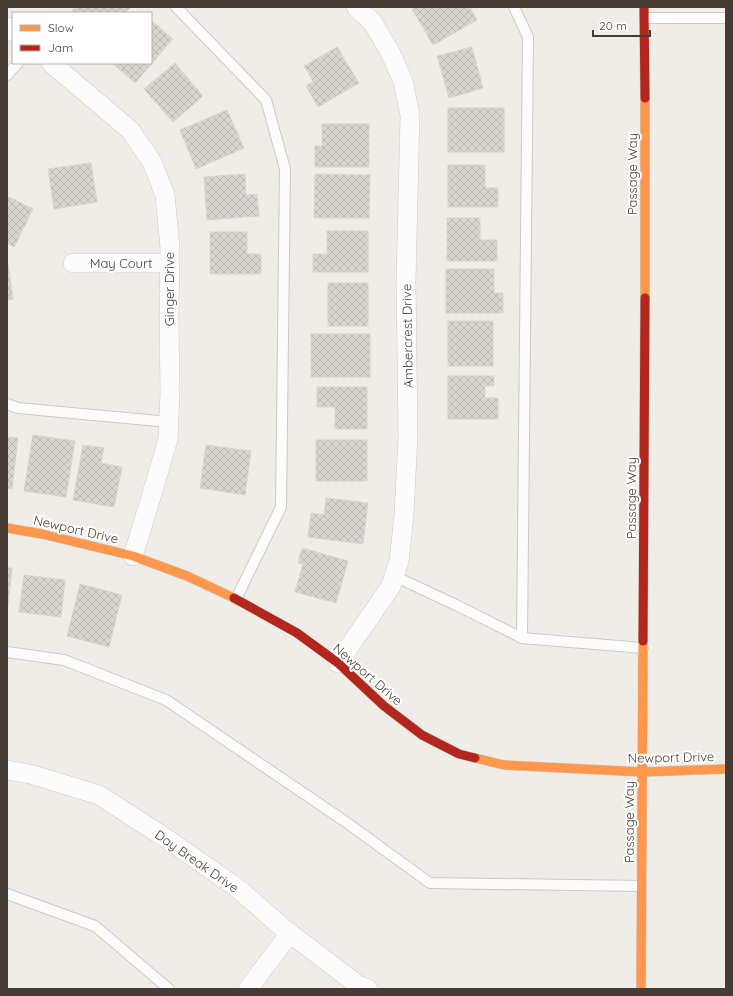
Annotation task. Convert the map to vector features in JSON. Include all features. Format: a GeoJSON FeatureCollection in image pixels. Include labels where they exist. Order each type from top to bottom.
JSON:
{"type":"FeatureCollection","features":[{"type":"Feature","properties":{"kind":"street","name":"Ambercrest Drive"},"geometry":{"type":"LineString","coordinates":[[338,663],[391,586],[399,561],[404,515],[408,436],[406,281],[410,115],[403,81],[390,52],[373,23],[356,7]]}},
{"type":"Feature","properties":{"kind":"street","name":"Passage Way"},"geometry":{"type":"LineString","coordinates":[[641,989],[644,7]]}},
{"type":"Feature","properties":{"kind":"street","name":"Ginger Drive"},"geometry":{"type":"LineString","coordinates":[[52,64],[130,130],[152,162],[165,195],[170,248],[170,393],[168,439],[133,556]]}},
{"type":"Feature","properties":{"kind":"street","name":"May Court"},"geometry":{"type":"LineString","coordinates":[[72,264],[170,264]]}},
{"type":"Feature","properties":{"kind":"street","name":"Newport Drive"},"geometry":{"type":"LineString","coordinates":[[7,528],[42,534],[133,556],[187,576],[236,599],[297,633],[338,663],[384,706],[422,735],[459,754],[504,765],[642,772],[726,769]]}},
{"type":"Feature","properties":{"kind":"street","name":"Day Break Drive"},"geometry":{"type":"LineString","coordinates":[[7,770],[30,774],[99,795],[236,887],[290,933],[358,985],[368,989]]}},
{"type":"Feature","properties":{"kind":"street"},"geometry":{"type":"LineString","coordinates":[[248,989],[290,933]]}},
{"type":"Feature","properties":{"kind":"lane"},"geometry":{"type":"LineString","coordinates":[[176,7],[266,100],[285,168],[281,507],[236,599]]}},
{"type":"Feature","properties":{"kind":"lane"},"geometry":{"type":"LineString","coordinates":[[514,7],[528,37],[522,638]]}},
{"type":"Feature","properties":{"kind":"lane"},"geometry":{"type":"LineString","coordinates":[[645,18],[726,18]]}},
{"type":"Feature","properties":{"kind":"lane"},"geometry":{"type":"LineString","coordinates":[[7,75],[17,64]]}},
{"type":"Feature","properties":{"kind":"lane"},"geometry":{"type":"LineString","coordinates":[[7,404],[18,408],[169,422]]}},
{"type":"Feature","properties":{"kind":"lane"},"geometry":{"type":"LineString","coordinates":[[394,576],[522,638],[643,648]]}},
{"type":"Feature","properties":{"kind":"lane"},"geometry":{"type":"LineString","coordinates":[[7,652],[64,660],[166,700],[343,820],[430,883],[641,886]]}},
{"type":"Feature","properties":{"kind":"lane"},"geometry":{"type":"LineString","coordinates":[[7,894],[95,926],[169,989]]}},
{"type":"Feature","properties":{"kind":"building"},"geometry":{"type":"Polygon","coordinates":[[[75,7],[131,7],[126,12],[71,12],[75,7]]]}},
{"type":"Feature","properties":{"kind":"building"},"geometry":{"type":"Polygon","coordinates":[[[416,7],[470,7],[477,20],[433,45],[412,9],[416,7]]]}},
{"type":"Feature","properties":{"kind":"building"},"geometry":{"type":"Polygon","coordinates":[[[152,21],[173,39],[152,63],[152,21]]]}},
{"type":"Feature","properties":{"kind":"building"},"geometry":{"type":"Polygon","coordinates":[[[337,47],[359,83],[318,107],[306,86],[313,81],[304,66],[337,47]]]}},
{"type":"Feature","properties":{"kind":"building"},"geometry":{"type":"Polygon","coordinates":[[[472,47],[483,88],[449,98],[437,56],[472,47]]]}},
{"type":"Feature","properties":{"kind":"building"},"geometry":{"type":"Polygon","coordinates":[[[175,63],[203,96],[173,122],[144,89],[175,63]]]}},
{"type":"Feature","properties":{"kind":"building"},"geometry":{"type":"Polygon","coordinates":[[[113,64],[151,64],[135,83],[113,64]]]}},
{"type":"Feature","properties":{"kind":"building"},"geometry":{"type":"Polygon","coordinates":[[[448,108],[504,108],[504,152],[448,152],[448,108]]]}},
{"type":"Feature","properties":{"kind":"building"},"geometry":{"type":"Polygon","coordinates":[[[227,110],[244,148],[196,169],[180,130],[227,110]]]}},
{"type":"Feature","properties":{"kind":"building"},"geometry":{"type":"Polygon","coordinates":[[[322,124],[369,124],[369,167],[315,167],[315,146],[322,146],[322,124]]]}},
{"type":"Feature","properties":{"kind":"building"},"geometry":{"type":"Polygon","coordinates":[[[91,163],[97,202],[54,209],[48,169],[91,163]]]}},
{"type":"Feature","properties":{"kind":"building"},"geometry":{"type":"Polygon","coordinates":[[[448,165],[485,165],[485,188],[498,188],[498,207],[448,207],[448,165]]]}},
{"type":"Feature","properties":{"kind":"building"},"geometry":{"type":"Polygon","coordinates":[[[245,174],[246,195],[257,194],[259,216],[207,220],[204,177],[245,174]]]}},
{"type":"Feature","properties":{"kind":"building"},"geometry":{"type":"Polygon","coordinates":[[[315,174],[370,175],[369,218],[314,218],[315,174]]]}},
{"type":"Feature","properties":{"kind":"building"},"geometry":{"type":"Polygon","coordinates":[[[7,196],[33,209],[14,247],[7,243],[7,196]]]}},
{"type":"Feature","properties":{"kind":"building"},"geometry":{"type":"Polygon","coordinates":[[[447,218],[480,218],[480,240],[497,240],[497,261],[447,261],[447,218]]]}},
{"type":"Feature","properties":{"kind":"building"},"geometry":{"type":"Polygon","coordinates":[[[327,231],[368,231],[368,272],[313,272],[313,254],[327,254],[327,231]]]}},
{"type":"Feature","properties":{"kind":"building"},"geometry":{"type":"Polygon","coordinates":[[[210,232],[247,232],[247,254],[261,254],[261,274],[210,274],[210,232]]]}},
{"type":"Feature","properties":{"kind":"building"},"geometry":{"type":"Polygon","coordinates":[[[7,257],[13,299],[7,300],[7,257]]]}},
{"type":"Feature","properties":{"kind":"building"},"geometry":{"type":"Polygon","coordinates":[[[446,269],[494,269],[494,293],[503,293],[503,313],[446,313],[446,269]]]}},
{"type":"Feature","properties":{"kind":"building"},"geometry":{"type":"Polygon","coordinates":[[[328,283],[368,283],[368,326],[328,326],[328,283]]]}},
{"type":"Feature","properties":{"kind":"building"},"geometry":{"type":"Polygon","coordinates":[[[448,321],[493,321],[493,366],[448,366],[448,321]]]}},
{"type":"Feature","properties":{"kind":"building"},"geometry":{"type":"Polygon","coordinates":[[[311,334],[370,334],[370,377],[311,377],[311,334]]]}},
{"type":"Feature","properties":{"kind":"building"},"geometry":{"type":"Polygon","coordinates":[[[448,376],[494,376],[494,386],[485,386],[485,398],[498,398],[498,419],[448,419],[448,376]]]}},
{"type":"Feature","properties":{"kind":"building"},"geometry":{"type":"Polygon","coordinates":[[[317,387],[367,387],[367,429],[335,429],[335,407],[317,407],[317,387]]]}},
{"type":"Feature","properties":{"kind":"building"},"geometry":{"type":"Polygon","coordinates":[[[33,435],[75,441],[66,497],[24,491],[33,435]]]}},
{"type":"Feature","properties":{"kind":"building"},"geometry":{"type":"Polygon","coordinates":[[[7,437],[18,438],[12,489],[7,488],[7,437]]]}},
{"type":"Feature","properties":{"kind":"building"},"geometry":{"type":"Polygon","coordinates":[[[316,440],[367,440],[367,481],[316,481],[316,440]]]}},
{"type":"Feature","properties":{"kind":"building"},"geometry":{"type":"Polygon","coordinates":[[[83,445],[104,448],[101,463],[122,467],[114,507],[73,500],[83,445]]]}},
{"type":"Feature","properties":{"kind":"building"},"geometry":{"type":"Polygon","coordinates":[[[206,445],[251,451],[245,495],[200,488],[206,445]]]}},
{"type":"Feature","properties":{"kind":"building"},"geometry":{"type":"Polygon","coordinates":[[[326,498],[368,503],[363,544],[308,537],[311,513],[324,515],[326,498]]]}},
{"type":"Feature","properties":{"kind":"building"},"geometry":{"type":"Polygon","coordinates":[[[302,548],[348,561],[336,603],[295,592],[303,564],[298,563],[302,548]]]}},
{"type":"Feature","properties":{"kind":"building"},"geometry":{"type":"Polygon","coordinates":[[[7,568],[12,568],[7,616],[7,568]]]}},
{"type":"Feature","properties":{"kind":"building"},"geometry":{"type":"Polygon","coordinates":[[[24,575],[65,580],[61,617],[19,612],[24,575]]]}},
{"type":"Feature","properties":{"kind":"building"},"geometry":{"type":"Polygon","coordinates":[[[80,584],[122,595],[109,647],[67,636],[80,584]]]}},
{"type":"Feature","properties":{"kind":"traffic: slow"},"geometry":{"type":"LineString","coordinates":[[645,98],[645,298]]}},
{"type":"Feature","properties":{"kind":"traffic: slow"},"geometry":{"type":"LineString","coordinates":[[7,528],[42,534],[133,556],[187,576],[234,598]]}},
{"type":"Feature","properties":{"kind":"traffic: slow"},"geometry":{"type":"LineString","coordinates":[[641,989],[643,641]]}},
{"type":"Feature","properties":{"kind":"traffic: slow"},"geometry":{"type":"LineString","coordinates":[[475,758],[504,765],[642,772],[726,769]]}},
{"type":"Feature","properties":{"kind":"traffic: jam"},"geometry":{"type":"LineString","coordinates":[[644,7],[645,98]]}},
{"type":"Feature","properties":{"kind":"traffic: jam"},"geometry":{"type":"LineString","coordinates":[[643,641],[645,298]]}},
{"type":"Feature","properties":{"kind":"traffic: jam"},"geometry":{"type":"LineString","coordinates":[[234,598],[297,633],[338,663],[384,706],[422,735],[459,754],[475,758]]}}]}
